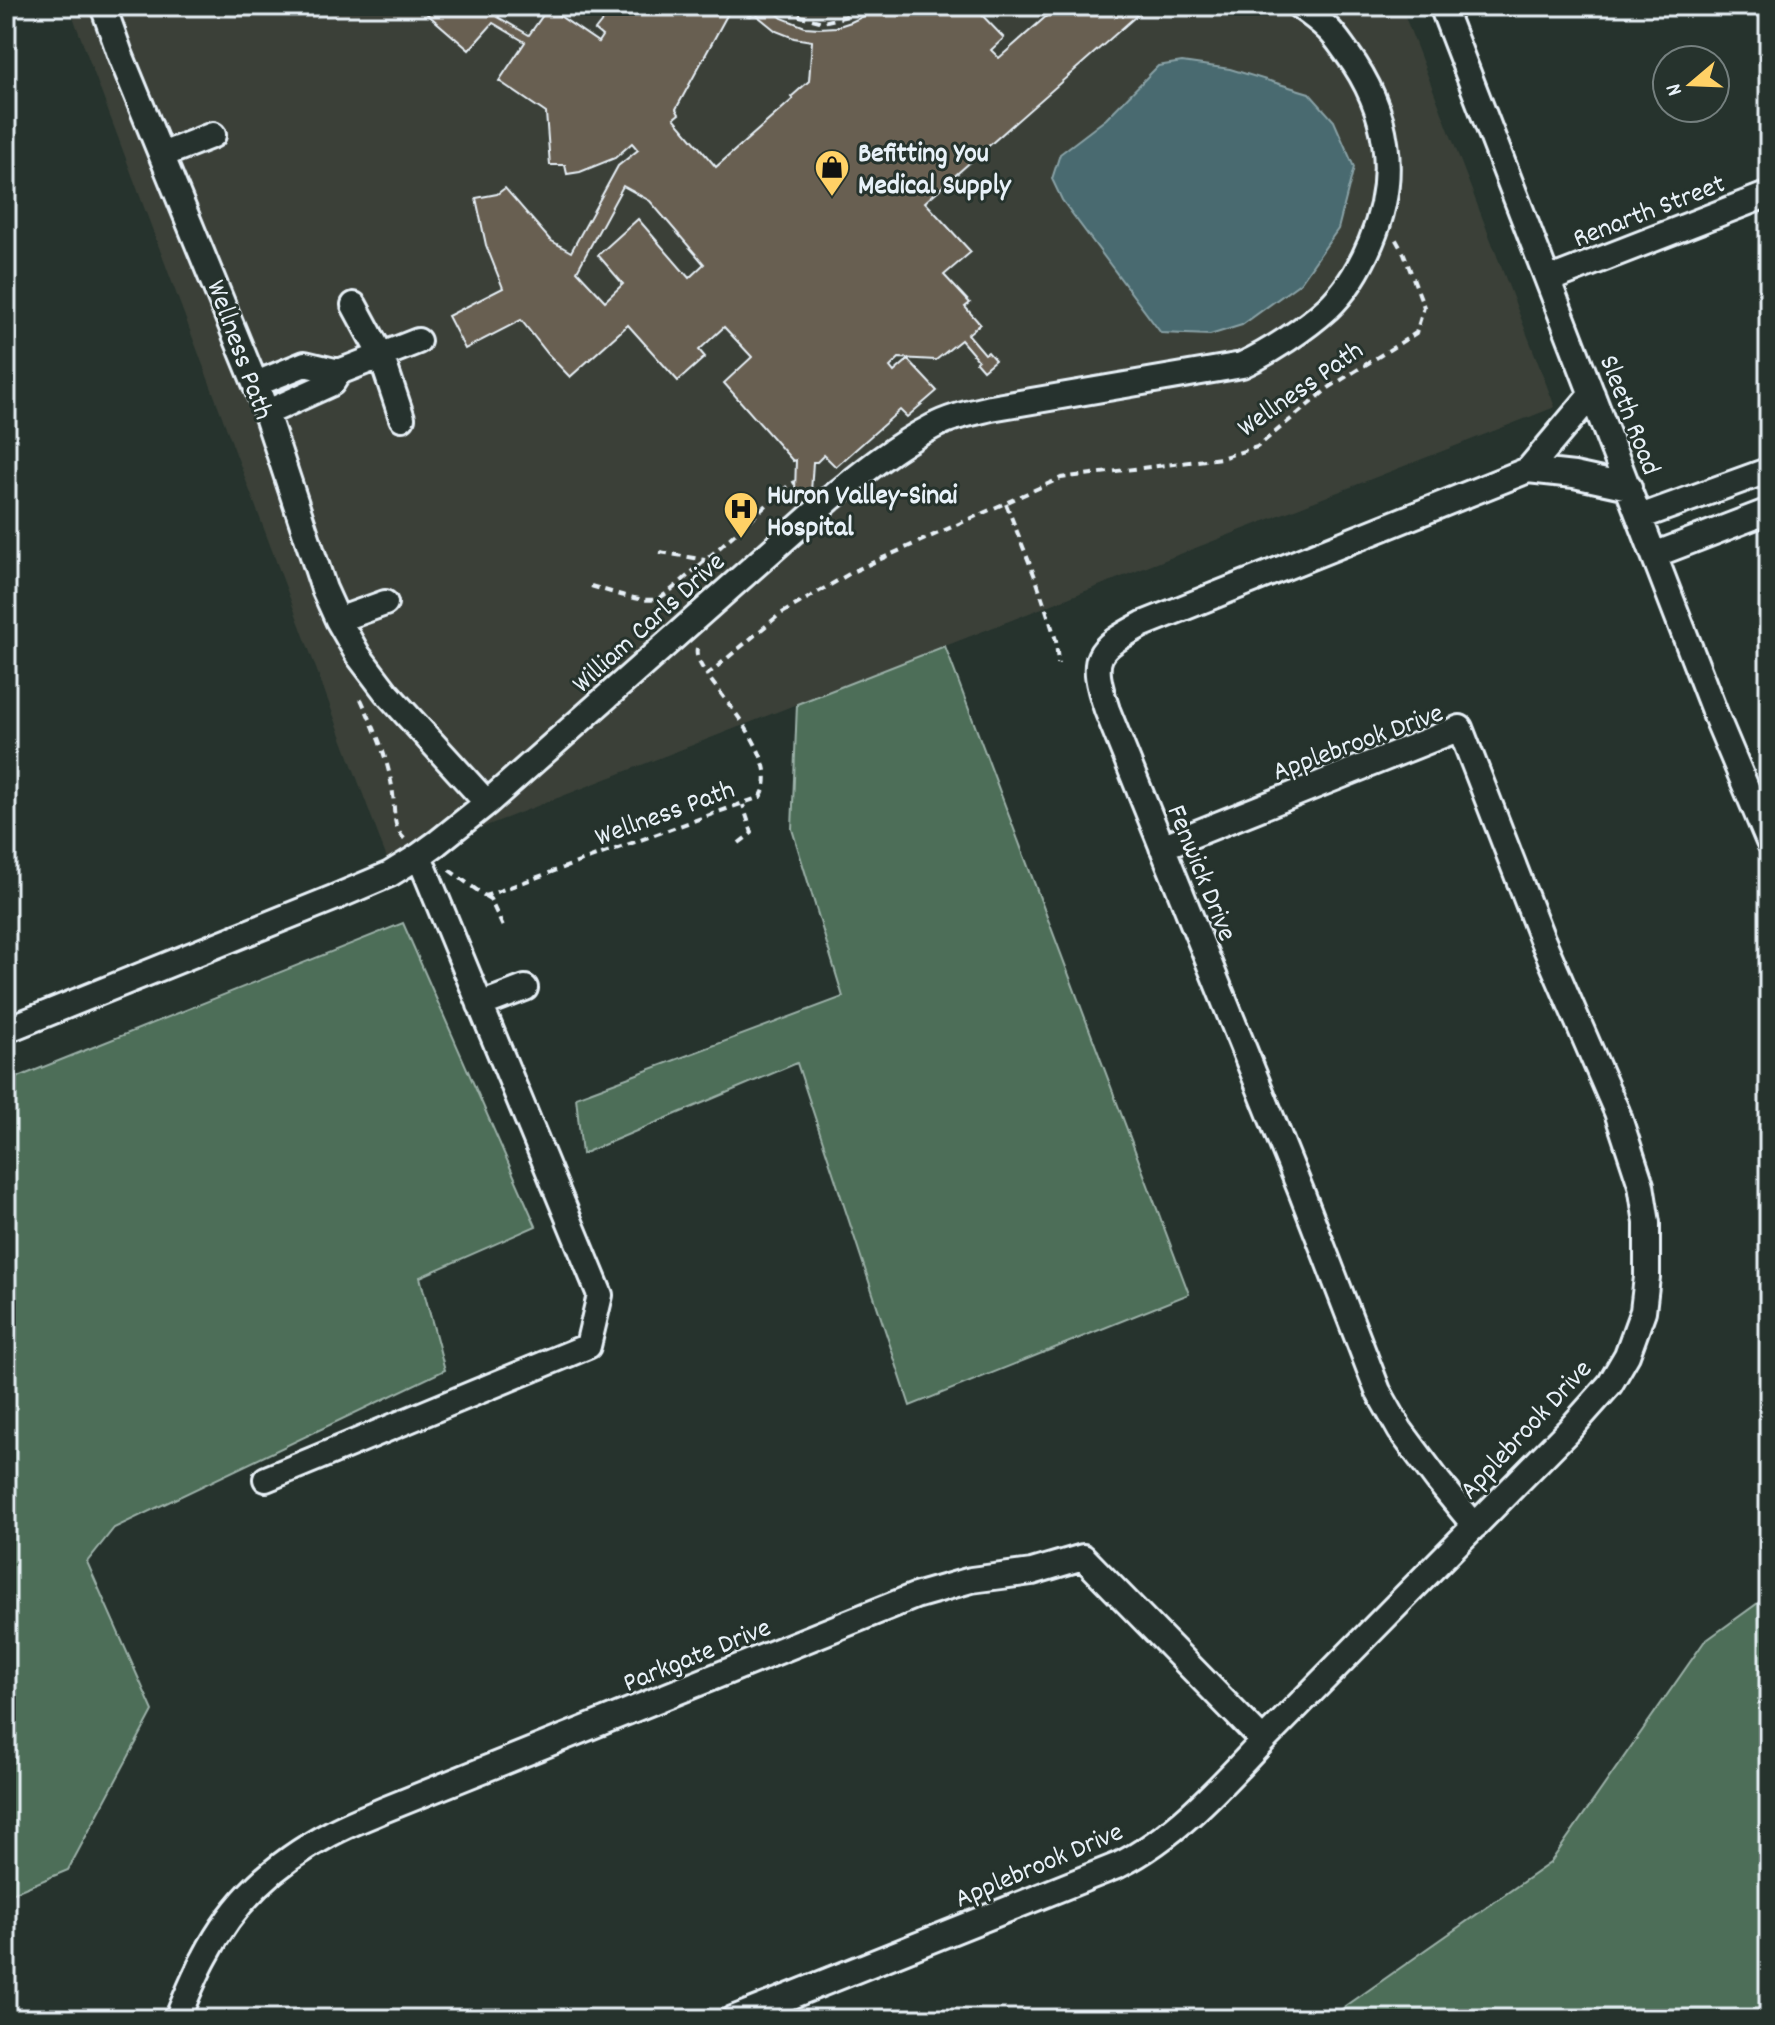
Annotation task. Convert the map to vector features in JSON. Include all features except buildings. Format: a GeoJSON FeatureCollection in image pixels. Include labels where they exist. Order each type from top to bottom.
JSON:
{"type":"FeatureCollection","features":[{"type":"Feature","properties":{"kind":"street"},"geometry":{"type":"LineString","coordinates":[[103,6],[256,384],[324,589],[338,620],[358,655],[386,692],[487,803]]}},
{"type":"Feature","properties":{"kind":"street","name":"William Carls Drive"},"geometry":{"type":"LineString","coordinates":[[6,1030],[336,897],[390,874],[421,855],[487,803],[830,499],[878,461],[933,426],[960,415],[991,408],[1242,365],[1267,353],[1328,308],[1349,283],[1377,228],[1388,173],[1387,159],[1373,95],[1359,69],[1330,30],[1299,6]]}},
{"type":"Feature","properties":{"kind":"street","name":"Sleeth Road"},"geometry":{"type":"LineString","coordinates":[[1442,6],[1716,716],[1769,842]]}},
{"type":"Feature","properties":{"kind":"street"},"geometry":{"type":"LineString","coordinates":[[162,155],[213,135]]}},
{"type":"Feature","properties":{"kind":"street","name":"Renarth Street"},"geometry":{"type":"LineString","coordinates":[[1548,280],[1769,194]]}},
{"type":"Feature","properties":{"kind":"street"},"geometry":{"type":"LineString","coordinates":[[354,305],[381,355],[402,418]]}},
{"type":"Feature","properties":{"kind":"street"},"geometry":{"type":"LineString","coordinates":[[256,384],[305,364],[339,372],[418,341]]}},
{"type":"Feature","properties":{"kind":"street"},"geometry":{"type":"LineString","coordinates":[[266,413],[332,383],[339,372]]}},
{"type":"Feature","properties":{"kind":"street","name":"Fenwick Drive"},"geometry":{"type":"LineString","coordinates":[[1528,470],[1592,394]]}},
{"type":"Feature","properties":{"kind":"street","name":"Fenwick Drive"},"geometry":{"type":"LineString","coordinates":[[1475,1526],[1400,1430],[1378,1391],[1107,710],[1097,681],[1098,666],[1103,649],[1143,624],[1528,470],[1574,475],[1629,487]]}},
{"type":"Feature","properties":{"kind":"street"},"geometry":{"type":"LineString","coordinates":[[1640,517],[1764,472],[1769,473]]}},
{"type":"Feature","properties":{"kind":"street"},"geometry":{"type":"LineString","coordinates":[[1654,555],[1769,511]]}},
{"type":"Feature","properties":{"kind":"street"},"geometry":{"type":"LineString","coordinates":[[338,620],[385,603]]}},
{"type":"Feature","properties":{"kind":"street","name":"Applebrook Drive"},"geometry":{"type":"LineString","coordinates":[[733,2019],[1119,1865],[1162,1839],[1226,1780],[1569,1430],[1610,1384],[1627,1355],[1643,1311],[1647,1277],[1647,1223],[1641,1185],[1617,1112],[1542,939],[1460,728],[1162,847]]}},
{"type":"Feature","properties":{"kind":"street"},"geometry":{"type":"LineString","coordinates":[[266,1479],[588,1346],[600,1295],[421,855]]}},
{"type":"Feature","properties":{"kind":"street"},"geometry":{"type":"LineString","coordinates":[[480,1005],[525,988]]}},
{"type":"Feature","properties":{"kind":"street","name":"Parkgate Drive"},"geometry":{"type":"LineString","coordinates":[[177,2019],[205,1957],[225,1923],[249,1892],[280,1864],[331,1833],[915,1596],[971,1580],[1032,1572],[1083,1557],[1263,1741]]}},
{"type":"Feature","properties":{"kind":"path"},"geometry":{"type":"LineString","coordinates":[[788,6],[800,16],[823,22],[852,15],[862,6]]}},
{"type":"Feature","properties":{"kind":"path","name":"Wellness Path"},"geometry":{"type":"LineString","coordinates":[[485,896],[760,797],[766,790],[766,766],[756,744],[707,675],[779,615],[841,578],[1061,478],[1221,458],[1257,447],[1330,387],[1416,333],[1424,307],[1404,254],[1390,229]]}},
{"type":"Feature","properties":{"kind":"path"},"geometry":{"type":"LineString","coordinates":[[1005,503],[1037,582],[1056,640],[1058,664]]}},
{"type":"Feature","properties":{"kind":"path"},"geometry":{"type":"LineString","coordinates":[[660,552],[705,560]]}},
{"type":"Feature","properties":{"kind":"path"},"geometry":{"type":"LineString","coordinates":[[591,586],[636,598],[658,599],[699,566]]}},
{"type":"Feature","properties":{"kind":"path"},"geometry":{"type":"LineString","coordinates":[[360,695],[384,750],[393,792],[396,829],[421,855],[446,868],[490,899],[504,929]]}},
{"type":"Feature","properties":{"kind":"path"},"geometry":{"type":"LineString","coordinates":[[739,843],[752,833],[743,805]]}},
{"type":"Feature","properties":{"kind":"shaded area","name":"Huron Valley-Sinai Hospital"},"geometry":{"type":"Polygon","coordinates":[[[69,6],[1401,6],[1555,407],[389,864],[69,6]]]}},
{"type":"Feature","properties":{"kind":"green space"},"geometry":{"type":"Polygon","coordinates":[[[945,646],[1189,1294],[910,1406],[797,1063],[582,1154],[576,1097],[843,997],[792,829],[797,704],[945,646]]]}},
{"type":"Feature","properties":{"kind":"green space"},"geometry":{"type":"Polygon","coordinates":[[[403,923],[536,1226],[420,1277],[445,1370],[114,1528],[87,1562],[153,1711],[68,1870],[6,1896],[6,1082],[403,923]]]}},
{"type":"Feature","properties":{"kind":"green space"},"geometry":{"type":"Polygon","coordinates":[[[1769,1595],[1769,2019],[1336,2019],[1336,2013],[1550,1863],[1704,1642],[1769,1595]]]}},
{"type":"Feature","properties":{"kind":"water"},"geometry":{"type":"Polygon","coordinates":[[[1182,62],[1230,69],[1309,93],[1334,121],[1354,167],[1338,229],[1300,283],[1242,325],[1210,335],[1161,333],[1062,200],[1052,179],[1060,154],[1106,119],[1158,66],[1182,62]]]}},
{"type":"Feature","properties":{"kind":"place","name":"Befitting You Medical Supply"},"geometry":{"type":"Point","coordinates":[832,198]}},
{"type":"Feature","properties":{"kind":"place","name":"Huron Valley-Sinai Hospital"},"geometry":{"type":"Point","coordinates":[741,540]}}]}
